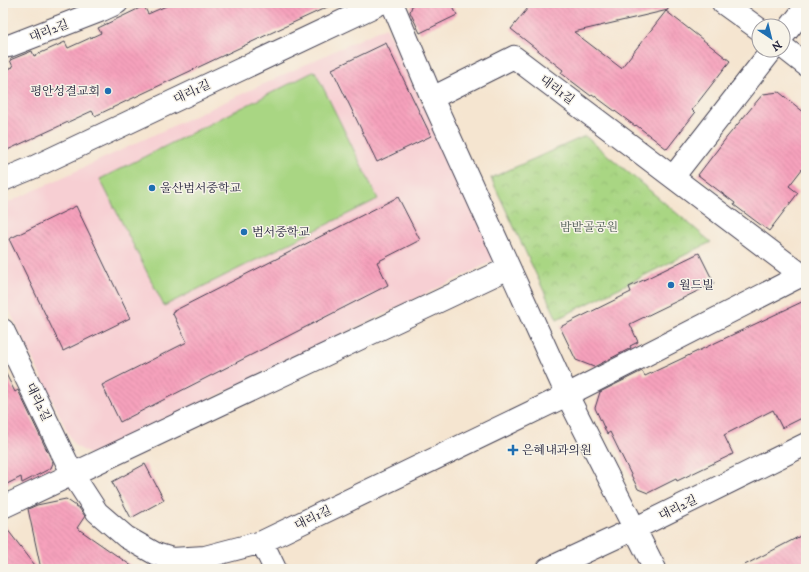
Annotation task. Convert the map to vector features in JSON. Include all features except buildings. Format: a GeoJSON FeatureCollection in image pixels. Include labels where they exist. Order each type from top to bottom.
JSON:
{"type":"FeatureCollection","features":[{"type":"Feature","properties":{"kind":"street","name":"대리2길"},"geometry":{"type":"LineString","coordinates":[[3,47],[9,46],[117,3]]}},
{"type":"Feature","properties":{"kind":"street","name":"대리1길"},"geometry":{"type":"LineString","coordinates":[[3,180],[381,3]]}},
{"type":"Feature","properties":{"kind":"street"},"geometry":{"type":"LineString","coordinates":[[392,3],[432,98],[567,395],[655,569]]}},
{"type":"Feature","properties":{"kind":"street"},"geometry":{"type":"LineString","coordinates":[[723,3],[751,23]]}},
{"type":"Feature","properties":{"kind":"street"},"geometry":{"type":"LineString","coordinates":[[791,26],[806,7]]}},
{"type":"Feature","properties":{"kind":"street"},"geometry":{"type":"LineString","coordinates":[[791,53],[806,65]]}},
{"type":"Feature","properties":{"kind":"street","name":"대리1길"},"geometry":{"type":"LineString","coordinates":[[73,475],[97,512],[126,537],[156,554],[172,559],[205,557],[262,542],[567,395],[804,276],[514,58],[432,98]]}},
{"type":"Feature","properties":{"kind":"street"},"geometry":{"type":"LineString","coordinates":[[673,177],[766,58]]}},
{"type":"Feature","properties":{"kind":"street"},"geometry":{"type":"LineString","coordinates":[[3,508],[509,268]]}},
{"type":"Feature","properties":{"kind":"street","name":"대리2길"},"geometry":{"type":"LineString","coordinates":[[3,330],[73,475]]}},
{"type":"Feature","properties":{"kind":"street","name":"대리2길"},"geometry":{"type":"LineString","coordinates":[[548,569],[634,529],[806,444]]}},
{"type":"Feature","properties":{"kind":"street"},"geometry":{"type":"LineString","coordinates":[[262,542],[275,569]]}},
{"type":"Feature","properties":{"kind":"shaded area","name":"범서중학교"},"geometry":{"type":"Polygon","coordinates":[[[386,27],[497,259],[93,456],[74,445],[3,297],[3,205],[386,27]]]}},
{"type":"Feature","properties":{"kind":"green space"},"geometry":{"type":"Polygon","coordinates":[[[315,71],[378,199],[164,306],[100,179],[315,71]]]}},
{"type":"Feature","properties":{"kind":"green space","name":"밤밭골공원"},"geometry":{"type":"Polygon","coordinates":[[[585,136],[711,242],[557,319],[491,178],[585,136]]]}},
{"type":"Feature","properties":{"kind":"place","name":"평안성결교회"},"geometry":{"type":"Point","coordinates":[108,91]}},
{"type":"Feature","properties":{"kind":"place","name":"울산범서중학교"},"geometry":{"type":"Point","coordinates":[152,188]}},
{"type":"Feature","properties":{"kind":"place","name":"범서중학교"},"geometry":{"type":"Point","coordinates":[244,232]}},
{"type":"Feature","properties":{"kind":"place","name":"월드빌"},"geometry":{"type":"Point","coordinates":[671,285]}},
{"type":"Feature","properties":{"kind":"place","name":"은혜내과의원"},"geometry":{"type":"Point","coordinates":[513,450]}}]}
